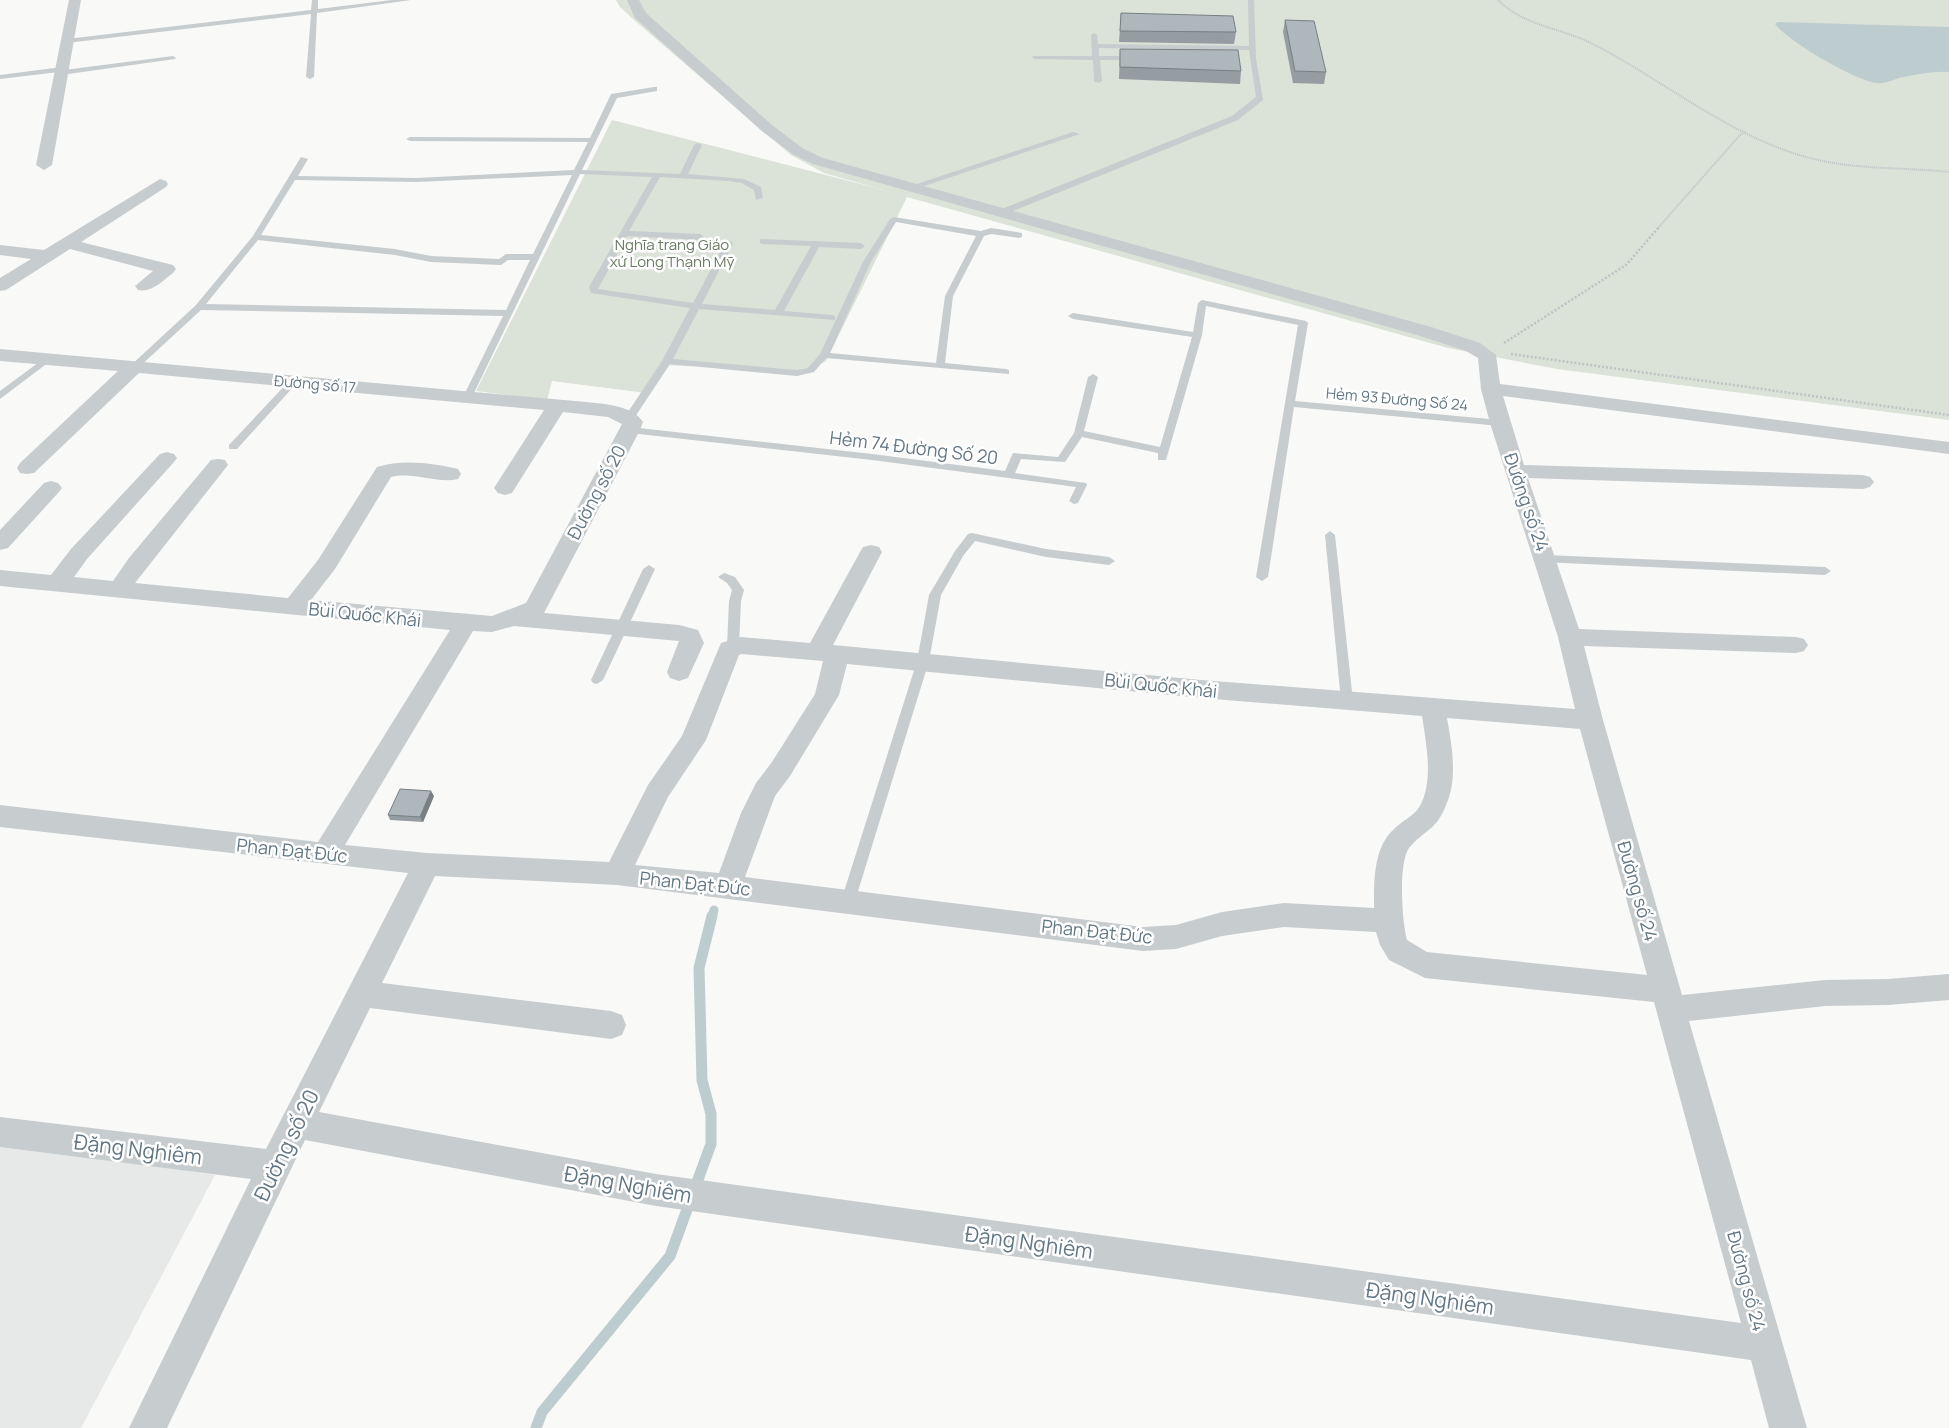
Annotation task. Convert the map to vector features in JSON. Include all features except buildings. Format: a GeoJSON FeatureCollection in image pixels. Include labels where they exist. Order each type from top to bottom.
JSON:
{"type":"FeatureCollection","features":[{"type":"Feature","properties":{"kind":"street"},"geometry":{"type":"LineString","coordinates":[[44,164],[75,0]]}},
{"type":"Feature","properties":{"kind":"street"},"geometry":{"type":"LineString","coordinates":[[632,0],[640,15],[768,129],[800,152],[818,161],[1424,331],[1487,353]]}},
{"type":"Feature","properties":{"kind":"street"},"geometry":{"type":"LineString","coordinates":[[0,286],[160,184]]}},
{"type":"Feature","properties":{"kind":"street"},"geometry":{"type":"LineString","coordinates":[[67,243],[167,268],[144,286]]}},
{"type":"Feature","properties":{"kind":"street"},"geometry":{"type":"LineString","coordinates":[[0,250],[47,256]]}},
{"type":"Feature","properties":{"kind":"street","name":"Đường số 24"},"geometry":{"type":"LineString","coordinates":[[1487,353],[1491,389],[1500,423],[1570,637],[1590,720],[1788,1428]]}},
{"type":"Feature","properties":{"kind":"street","name":"Đường số 17"},"geometry":{"type":"LineString","coordinates":[[0,355],[557,405],[619,414],[630,424]]}},
{"type":"Feature","properties":{"kind":"street"},"geometry":{"type":"LineString","coordinates":[[27,468],[134,367]]}},
{"type":"Feature","properties":{"kind":"street"},"geometry":{"type":"LineString","coordinates":[[1491,389],[1949,448]]}},
{"type":"Feature","properties":{"kind":"street"},"geometry":{"type":"LineString","coordinates":[[505,488],[557,405]]}},
{"type":"Feature","properties":{"kind":"street","name":"Đường số 20"},"geometry":{"type":"LineString","coordinates":[[514,618],[535,608],[630,424]]}},
{"type":"Feature","properties":{"kind":"street"},"geometry":{"type":"LineString","coordinates":[[57,584],[79,554],[168,458]]}},
{"type":"Feature","properties":{"kind":"street"},"geometry":{"type":"LineString","coordinates":[[119,590],[137,563],[218,465]]}},
{"type":"Feature","properties":{"kind":"street"},"geometry":{"type":"LineString","coordinates":[[292,607],[327,564],[348,527],[384,472],[391,469],[403,469],[451,474]]}},
{"type":"Feature","properties":{"kind":"street"},"geometry":{"type":"LineString","coordinates":[[1516,471],[1863,482]]}},
{"type":"Feature","properties":{"kind":"street"},"geometry":{"type":"LineString","coordinates":[[0,543],[51,488]]}},
{"type":"Feature","properties":{"kind":"street"},"geometry":{"type":"LineString","coordinates":[[731,887],[754,813],[765,790],[782,769],[827,695],[828,652],[871,552]]}},
{"type":"Feature","properties":{"kind":"street","name":"Bùi Quốc Khái"},"geometry":{"type":"LineString","coordinates":[[0,578],[466,623],[492,624],[514,618],[621,630],[678,633],[690,636],[692,643],[679,672]]}},
{"type":"Feature","properties":{"kind":"street"},"geometry":{"type":"LineString","coordinates":[[325,854],[466,623]]}},
{"type":"Feature","properties":{"kind":"street"},"geometry":{"type":"LineString","coordinates":[[1570,637],[1796,645]]}},
{"type":"Feature","properties":{"kind":"street"},"geometry":{"type":"LineString","coordinates":[[617,874],[657,792],[693,740],[729,649],[733,646]]}},
{"type":"Feature","properties":{"kind":"street","name":"Bùi Quốc Khái"},"geometry":{"type":"LineString","coordinates":[[733,646],[828,652],[1200,689],[1590,720]]}},
{"type":"Feature","properties":{"kind":"street"},"geometry":{"type":"LineString","coordinates":[[1433,708],[1441,765],[1434,805],[1422,825],[1403,835],[1393,849],[1388,920],[1394,946],[1413,960],[1425,965],[1669,1000],[1825,992],[1888,992],[1949,987]]}},
{"type":"Feature","properties":{"kind":"street","name":"Phan Đạt Đức"},"geometry":{"type":"LineString","coordinates":[[0,816],[427,864],[617,874],[848,901],[1143,939],[1176,937],[1222,924],[1284,915],[1388,920]]}},
{"type":"Feature","properties":{"kind":"street","name":"Đường số 20"},"geometry":{"type":"LineString","coordinates":[[148,1428],[296,1123],[427,864]]}},
{"type":"Feature","properties":{"kind":"street"},"geometry":{"type":"LineString","coordinates":[[361,994],[610,1025]]}},
{"type":"Feature","properties":{"kind":"street","name":"Đặng Nghiêm"},"geometry":{"type":"LineString","coordinates":[[296,1123],[656,1190],[721,1200],[1764,1344]]}},
{"type":"Feature","properties":{"kind":"street","name":"Đặng Nghiêm"},"geometry":{"type":"LineString","coordinates":[[0,1132],[275,1166]]}},
{"type":"Feature","properties":{"kind":"lane"},"geometry":{"type":"LineString","coordinates":[[310,77],[315,0]]}},
{"type":"Feature","properties":{"kind":"lane"},"geometry":{"type":"LineString","coordinates":[[67,41],[408,0]]}},
{"type":"Feature","properties":{"kind":"lane"},"geometry":{"type":"LineString","coordinates":[[1000,213],[1235,118],[1260,98],[1253,48],[1251,0]]}},
{"type":"Feature","properties":{"kind":"lane"},"geometry":{"type":"LineString","coordinates":[[1094,35],[1098,81]]}},
{"type":"Feature","properties":{"kind":"lane"},"geometry":{"type":"LineString","coordinates":[[1096,46],[1253,48]]}},
{"type":"Feature","properties":{"kind":"lane"},"geometry":{"type":"LineString","coordinates":[[1035,57],[1146,58]]}},
{"type":"Feature","properties":{"kind":"lane"},"geometry":{"type":"LineString","coordinates":[[0,77],[173,58]]}},
{"type":"Feature","properties":{"kind":"lane"},"geometry":{"type":"LineString","coordinates":[[1244,58],[1254,58]]}},
{"type":"Feature","properties":{"kind":"lane"},"geometry":{"type":"LineString","coordinates":[[468,396],[615,94],[654,89]]}},
{"type":"Feature","properties":{"kind":"lane"},"geometry":{"type":"LineString","coordinates":[[909,188],[1076,134]]}},
{"type":"Feature","properties":{"kind":"lane"},"geometry":{"type":"LineString","coordinates":[[410,139],[593,140]]}},
{"type":"Feature","properties":{"kind":"lane"},"geometry":{"type":"LineString","coordinates":[[683,176],[698,145]]}},
{"type":"Feature","properties":{"kind":"lane"},"geometry":{"type":"LineString","coordinates":[[134,367],[199,307],[256,238],[304,159]]}},
{"type":"Feature","properties":{"kind":"lane"},"geometry":{"type":"LineString","coordinates":[[294,178],[417,180],[576,172],[683,176],[744,181],[758,189],[759,198]]}},
{"type":"Feature","properties":{"kind":"lane"},"geometry":{"type":"LineString","coordinates":[[657,175],[593,287],[594,291],[696,306],[832,318]]}},
{"type":"Feature","properties":{"kind":"lane"},"geometry":{"type":"LineString","coordinates":[[667,361],[796,373],[811,370],[824,355],[867,262],[894,219],[981,234],[991,231],[1018,235]]}},
{"type":"Feature","properties":{"kind":"lane"},"geometry":{"type":"LineString","coordinates":[[625,233],[700,237]]}},
{"type":"Feature","properties":{"kind":"lane"},"geometry":{"type":"LineString","coordinates":[[940,365],[949,296],[981,234]]}},
{"type":"Feature","properties":{"kind":"lane"},"geometry":{"type":"LineString","coordinates":[[256,238],[395,252],[431,260],[501,262],[506,257],[535,258]]}},
{"type":"Feature","properties":{"kind":"lane"},"geometry":{"type":"LineString","coordinates":[[763,241],[861,246]]}},
{"type":"Feature","properties":{"kind":"lane","name":"Đường số 20"},"geometry":{"type":"LineString","coordinates":[[630,424],[667,361],[729,243]]}},
{"type":"Feature","properties":{"kind":"lane"},"geometry":{"type":"LineString","coordinates":[[778,313],[816,244]]}},
{"type":"Feature","properties":{"kind":"lane"},"geometry":{"type":"LineString","coordinates":[[1093,377],[1078,433],[1163,455],[1197,335],[1202,303],[1302,323],[1291,404],[1262,577]]}},
{"type":"Feature","properties":{"kind":"lane"},"geometry":{"type":"LineString","coordinates":[[199,307],[508,313]]}},
{"type":"Feature","properties":{"kind":"lane"},"geometry":{"type":"LineString","coordinates":[[1073,316],[1197,335]]}},
{"type":"Feature","properties":{"kind":"lane"},"geometry":{"type":"LineString","coordinates":[[824,355],[1006,372]]}},
{"type":"Feature","properties":{"kind":"lane"},"geometry":{"type":"LineString","coordinates":[[0,396],[46,360]]}},
{"type":"Feature","properties":{"kind":"lane"},"geometry":{"type":"LineString","coordinates":[[233,446],[293,382]]}},
{"type":"Feature","properties":{"kind":"lane","name":"Hẻm 93 Đường Số 24"},"geometry":{"type":"LineString","coordinates":[[1291,404],[1500,423]]}},
{"type":"Feature","properties":{"kind":"lane","name":"Hẻm 74 Đường Số 20"},"geometry":{"type":"LineString","coordinates":[[630,424],[1008,476],[1016,455],[1061,460],[1078,433]]}},
{"type":"Feature","properties":{"kind":"lane"},"geometry":{"type":"LineString","coordinates":[[1008,476],[1082,485],[1074,501]]}},
{"type":"Feature","properties":{"kind":"lane"},"geometry":{"type":"LineString","coordinates":[[1330,535],[1347,701]]}},
{"type":"Feature","properties":{"kind":"lane"},"geometry":{"type":"LineString","coordinates":[[848,901],[923,662],[935,595],[958,554],[972,537],[1046,553],[1108,561]]}},
{"type":"Feature","properties":{"kind":"lane"},"geometry":{"type":"LineString","coordinates":[[1546,560],[1825,571]]}},
{"type":"Feature","properties":{"kind":"lane"},"geometry":{"type":"LineString","coordinates":[[597,680],[649,569]]}},
{"type":"Feature","properties":{"kind":"lane"},"geometry":{"type":"LineString","coordinates":[[724,577],[731,580],[738,590],[733,646]]}},
{"type":"Feature","properties":{"kind":"path"},"geometry":{"type":"LineString","coordinates":[[1498,0],[1505,8],[1519,17],[1582,39],[1746,132],[1809,158],[1851,166],[1896,167],[1949,172]]}},
{"type":"Feature","properties":{"kind":"path"},"geometry":{"type":"LineString","coordinates":[[1487,353],[1626,265],[1740,135],[1746,132]]}},
{"type":"Feature","properties":{"kind":"path"},"geometry":{"type":"LineString","coordinates":[[1487,353],[1949,415]]}},
{"type":"Feature","properties":{"kind":"shaded area"},"geometry":{"type":"Polygon","coordinates":[[[1778,22],[1949,27],[1949,72],[1899,78],[1883,83],[1867,81],[1807,50],[1782,31],[1775,24],[1778,22]]]}},
{"type":"Feature","properties":{"kind":"shaded area"},"geometry":{"type":"Polygon","coordinates":[[[0,1143],[215,1175],[81,1428],[0,1428],[0,1143]]]}},
{"type":"Feature","properties":{"kind":"green space","name":"Nghĩa trang Giáo xứ Long Thạnh Mỹ"},"geometry":{"type":"Polygon","coordinates":[[[616,0],[1949,0],[1949,420],[1557,369],[1448,348],[907,197],[826,361],[808,371],[660,365],[646,393],[552,381],[547,400],[476,391],[612,120],[884,190],[824,173],[791,155],[641,26],[620,7],[616,0]]]}},
{"type":"Feature","properties":{"kind":"waterway"},"geometry":{"type":"LineString","coordinates":[[712,917],[714,910]]}},
{"type":"Feature","properties":{"kind":"waterway"},"geometry":{"type":"LineString","coordinates":[[536,1428],[542,1412],[670,1256],[711,1144],[711,1114],[702,1080],[699,968],[712,916]]}}]}
